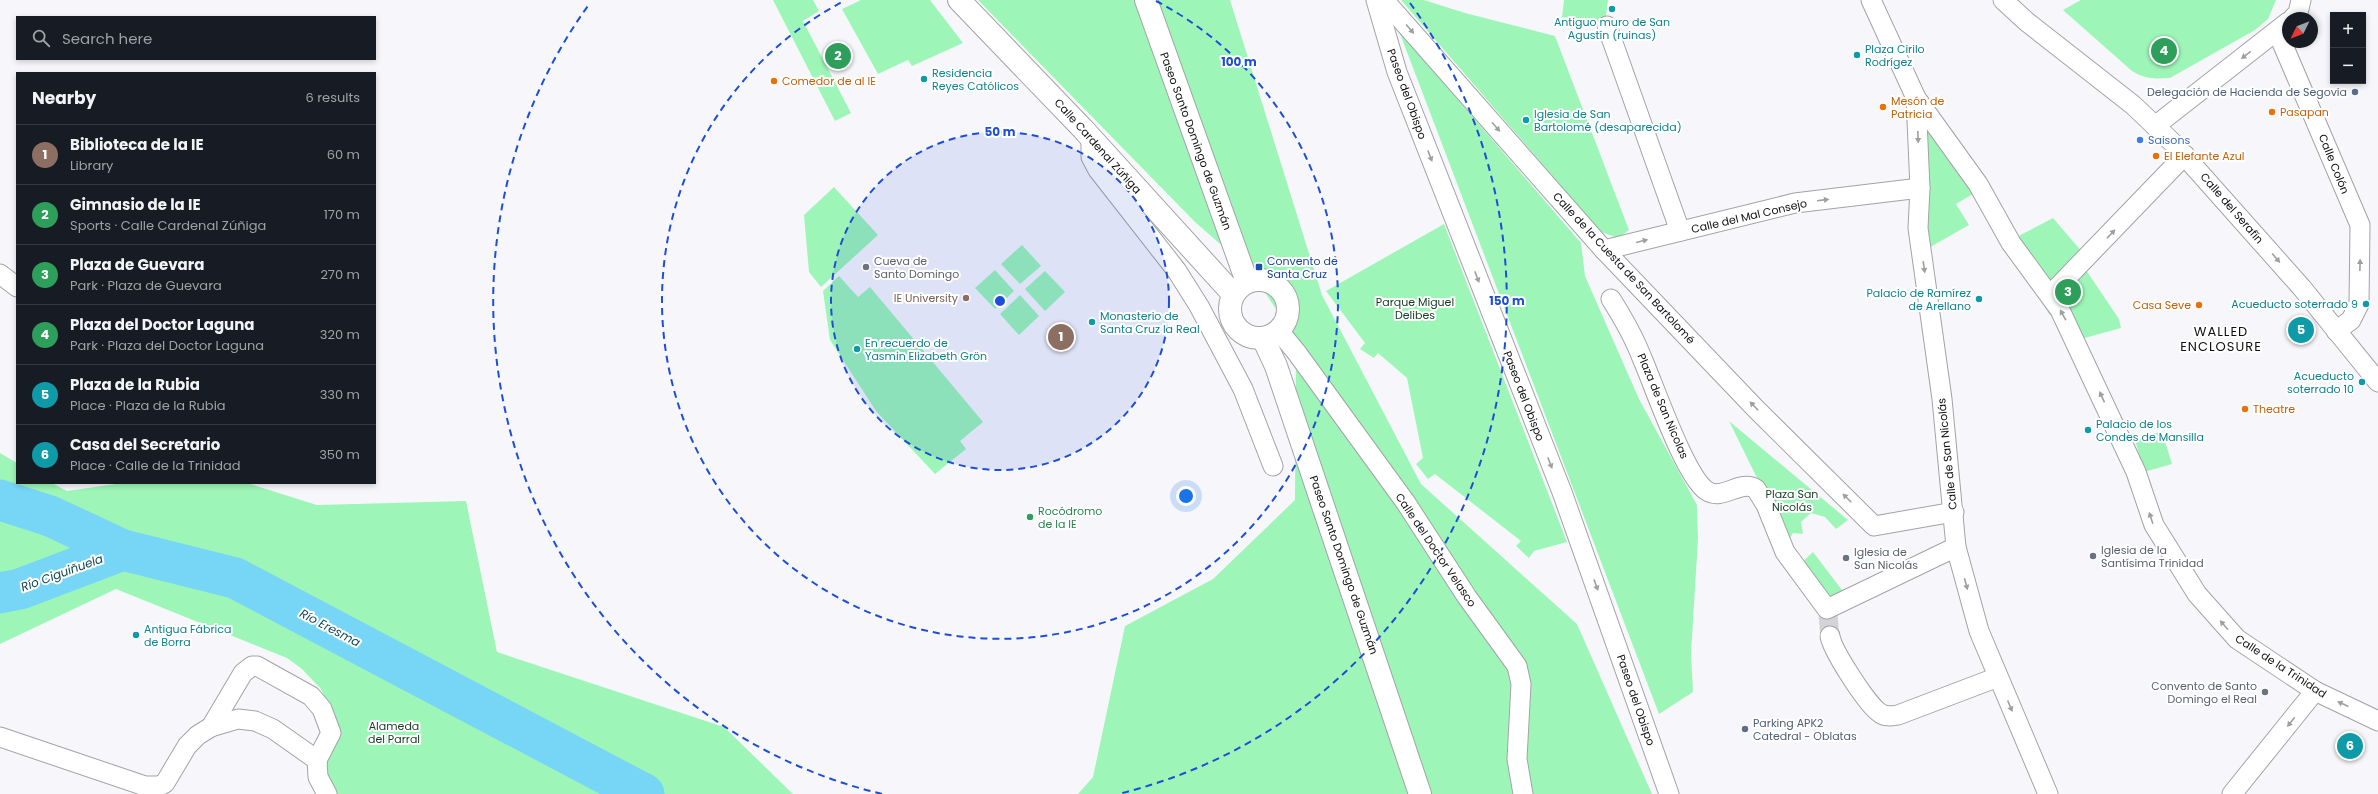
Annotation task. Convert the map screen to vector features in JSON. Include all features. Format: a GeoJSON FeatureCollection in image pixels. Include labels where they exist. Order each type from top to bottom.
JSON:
{"type":"FeatureCollection","features":[{"type":"Feature","properties":{"kind":"main road","name":"Calle Cardenal Zúñiga"},"geometry":{"type":"LineString","coordinates":[[959,0],[1091,138],[1240,288]]}},
{"type":"Feature","properties":{"kind":"main road","name":"Paseo Santo Domingo de Guzmán"},"geometry":{"type":"LineString","coordinates":[[1146,0],[1240,288]]}},
{"type":"Feature","properties":{"kind":"main road"},"geometry":{"type":"LineString","coordinates":[[1255,279],[1268,281],[1284,293],[1288,310],[1286,322],[1271,334],[1249,336],[1242,332],[1233,322],[1230,311],[1240,288],[1255,279]]}},
{"type":"Feature","properties":{"kind":"main road","name":"Paseo Santo Domingo de Guzmán"},"geometry":{"type":"LineString","coordinates":[[1271,334],[1276,366],[1420,794]]}},
{"type":"Feature","properties":{"kind":"street","name":"Paseo del Obispo"},"geometry":{"type":"LineString","coordinates":[[1376,0],[1397,72],[1562,492],[1669,794]]}},
{"type":"Feature","properties":{"kind":"street","name":"Calle de la Cuesta de San Bartolomé"},"geometry":{"type":"LineString","coordinates":[[1384,0],[1604,250],[1756,409],[1874,526],[1954,512]]}},
{"type":"Feature","properties":{"kind":"street"},"geometry":{"type":"LineString","coordinates":[[1871,0],[1916,98]]}},
{"type":"Feature","properties":{"kind":"street","name":"Calle del Serafín"},"geometry":{"type":"LineString","coordinates":[[2003,0],[2027,22],[2133,105],[2185,155],[2306,294],[2378,382]]}},
{"type":"Feature","properties":{"kind":"street"},"geometry":{"type":"LineString","coordinates":[[2298,12],[2301,0]]}},
{"type":"Feature","properties":{"kind":"street"},"geometry":{"type":"LineString","coordinates":[[1607,26],[1680,232]]}},
{"type":"Feature","properties":{"kind":"street"},"geometry":{"type":"LineString","coordinates":[[2155,126],[2282,28]]}},
{"type":"Feature","properties":{"kind":"street","name":"Calle Colón"},"geometry":{"type":"LineString","coordinates":[[2291,48],[2360,225],[2359,304],[2351,320],[2336,331]]}},
{"type":"Feature","properties":{"kind":"street","name":"Calle de San Nicolás"},"geometry":{"type":"LineString","coordinates":[[1916,98],[1920,188],[1918,228],[1942,399],[1954,512],[1956,547],[1978,631],[2048,794]]}},
{"type":"Feature","properties":{"kind":"street","name":"Calle de la Trinidad"},"geometry":{"type":"LineString","coordinates":[[1916,98],[1978,184],[2011,243],[2050,295],[2074,336],[2136,472],[2154,525],[2197,594],[2237,639],[2315,691],[2378,721]]}},
{"type":"Feature","properties":{"kind":"street"},"geometry":{"type":"LineString","coordinates":[[1091,138],[1092,157],[1096,167],[1177,271],[1199,306],[1243,389],[1273,466]]}},
{"type":"Feature","properties":{"kind":"street"},"geometry":{"type":"LineString","coordinates":[[2050,295],[2084,262],[2185,155]]}},
{"type":"Feature","properties":{"kind":"street","name":"Calle del Mal Consejo"},"geometry":{"type":"LineString","coordinates":[[1604,250],[1795,203],[1920,188]]}},
{"type":"Feature","properties":{"kind":"street"},"geometry":{"type":"LineString","coordinates":[[0,274],[16,286]]}},
{"type":"Feature","properties":{"kind":"street","name":"Plaza de San Nicolas"},"geometry":{"type":"LineString","coordinates":[[1611,299],[1624,319],[1642,356],[1681,453],[1704,488],[1715,494],[1746,486],[1756,489],[1766,505],[1785,552],[1827,612],[1956,547]]}},
{"type":"Feature","properties":{"kind":"street","name":"Calle del Doctor Velasco"},"geometry":{"type":"LineString","coordinates":[[1271,334],[1297,353],[1406,503],[1467,597],[1516,666],[1521,684],[1517,759],[1523,794]]}},
{"type":"Feature","properties":{"kind":"street"},"geometry":{"type":"LineString","coordinates":[[1830,636],[1831,641],[1853,680],[1874,709],[1887,716],[1898,715],[1998,677]]}},
{"type":"Feature","properties":{"kind":"street"},"geometry":{"type":"LineString","coordinates":[[211,727],[242,673],[252,666],[258,666],[311,696],[322,709],[331,733],[317,760],[318,777],[327,794]]}},
{"type":"Feature","properties":{"kind":"street"},"geometry":{"type":"LineString","coordinates":[[2232,794],[2315,691]]}},
{"type":"Feature","properties":{"kind":"street"},"geometry":{"type":"LineString","coordinates":[[0,737],[134,783],[153,787],[165,783],[187,746],[198,735],[211,727],[238,719],[255,721],[273,729],[317,760]]}},
{"type":"Feature","properties":{"kind":"green space"},"geometry":{"type":"Polygon","coordinates":[[[773,0],[813,0],[819,11],[803,21],[851,113],[835,121],[773,0]]]}},
{"type":"Feature","properties":{"kind":"green space"},"geometry":{"type":"Polygon","coordinates":[[[861,0],[930,0],[963,43],[912,66],[908,60],[878,74],[842,9],[861,0]]]}},
{"type":"Feature","properties":{"kind":"green space"},"geometry":{"type":"Polygon","coordinates":[[[978,0],[1230,0],[1322,295],[1421,484],[1577,624],[1652,794],[1078,794],[1093,777],[1125,626],[1213,579],[1295,500],[1296,339],[1250,270],[1195,222],[978,0]]]}},
{"type":"Feature","properties":{"kind":"green space"},"geometry":{"type":"Polygon","coordinates":[[[1401,0],[1424,0],[1465,13],[1555,36],[1629,230],[1618,238],[1601,232],[1401,0]]]}},
{"type":"Feature","properties":{"kind":"green space"},"geometry":{"type":"Polygon","coordinates":[[[1564,0],[1608,0],[1605,23],[1562,17],[1564,0]]]}},
{"type":"Feature","properties":{"kind":"green space"},"geometry":{"type":"Polygon","coordinates":[[[2081,0],[2276,0],[2268,19],[2255,30],[2170,78],[2150,78],[2132,71],[2063,10],[2081,0]]]}},
{"type":"Feature","properties":{"kind":"green space"},"geometry":{"type":"Polygon","coordinates":[[[1399,31],[1581,243],[1585,276],[1639,399],[1697,505],[1698,539],[1691,653],[1693,692],[1659,714],[1399,31]]]}},
{"type":"Feature","properties":{"kind":"green space"},"geometry":{"type":"Polygon","coordinates":[[[1928,126],[1978,191],[1956,204],[1969,225],[1925,250],[1922,192],[1928,126]]]}},
{"type":"Feature","properties":{"kind":"green space"},"geometry":{"type":"Polygon","coordinates":[[[834,187],[878,235],[821,287],[809,272],[804,215],[834,187]]]}},
{"type":"Feature","properties":{"kind":"green space"},"geometry":{"type":"Polygon","coordinates":[[[2053,218],[2084,254],[2086,270],[2119,319],[2121,328],[2081,339],[2049,314],[2007,242],[2053,218]]]}},
{"type":"Feature","properties":{"kind":"green space","name":"Parque Miguel Delibes"},"geometry":{"type":"Polygon","coordinates":[[[1444,224],[1567,542],[1534,551],[1529,558],[1516,546],[1521,541],[1435,474],[1428,479],[1416,464],[1423,458],[1407,378],[1378,353],[1374,358],[1360,349],[1365,343],[1326,291],[1444,224]]]}},
{"type":"Feature","properties":{"kind":"green space"},"geometry":{"type":"Polygon","coordinates":[[[1022,245],[1041,266],[1020,284],[1001,264],[1022,245]]]}},
{"type":"Feature","properties":{"kind":"green space"},"geometry":{"type":"Polygon","coordinates":[[[995,270],[1014,291],[995,309],[975,288],[995,270]]]}},
{"type":"Feature","properties":{"kind":"green space"},"geometry":{"type":"Polygon","coordinates":[[[1045,271],[1065,292],[1045,311],[1025,289],[1045,271]]]}},
{"type":"Feature","properties":{"kind":"green space"},"geometry":{"type":"Polygon","coordinates":[[[839,276],[858,297],[870,287],[983,422],[960,441],[966,449],[935,474],[876,411],[830,340],[823,291],[839,276]]]}},
{"type":"Feature","properties":{"kind":"green space"},"geometry":{"type":"Polygon","coordinates":[[[1020,295],[1039,316],[1019,335],[1000,314],[1020,295]]]}},
{"type":"Feature","properties":{"kind":"green space","name":"Plaza San Nicolás"},"geometry":{"type":"Polygon","coordinates":[[[1729,421],[1848,520],[1836,529],[1825,517],[1811,513],[1801,522],[1803,534],[1793,533],[1788,541],[1729,421]]]}},
{"type":"Feature","properties":{"kind":"green space"},"geometry":{"type":"Polygon","coordinates":[[[2162,431],[2172,464],[2144,472],[2135,440],[2162,431]]]}},
{"type":"Feature","properties":{"kind":"green space","name":"Alameda del Parral"},"geometry":{"type":"Polygon","coordinates":[[[0,453],[16,462],[16,484],[54,484],[67,491],[116,484],[250,484],[317,505],[466,501],[497,652],[724,727],[793,794],[327,794],[318,777],[331,733],[325,699],[321,689],[302,669],[287,658],[116,589],[0,644],[0,453]]]}},
{"type":"Feature","properties":{"kind":"green space"},"geometry":{"type":"Polygon","coordinates":[[[1813,552],[1845,594],[1830,601],[1800,564],[1813,552]]]}},
{"type":"Feature","properties":{"kind":"waterway","name":"Río Eresma"},"geometry":{"type":"LineString","coordinates":[[0,500],[50,516],[123,550],[235,578],[644,794]]}},
{"type":"Feature","properties":{"kind":"waterway","name":"Río Ciguiñuela"},"geometry":{"type":"LineString","coordinates":[[0,593],[20,589],[123,550]]}},
{"type":"Feature","properties":{"kind":"tunnel"},"geometry":{"type":"LineString","coordinates":[[1828,615],[1830,636]]}},
{"type":"Feature","properties":{"kind":"place","name":"Antiguo muro de San Agustín (ruinas)"},"geometry":{"type":"Point","coordinates":[1612,9]}},
{"type":"Feature","properties":{"kind":"place","name":"Plaza del Doctor Laguna"},"geometry":{"type":"Point","coordinates":[2164,51]}},
{"type":"Feature","properties":{"kind":"place","name":"Plaza Cirilo Rodrígez"},"geometry":{"type":"Point","coordinates":[1857,55]}},
{"type":"Feature","properties":{"kind":"place","name":"Gimnasio de la IE"},"geometry":{"type":"Point","coordinates":[838,56]}},
{"type":"Feature","properties":{"kind":"place","name":"Residencia Reyes Católicos"},"geometry":{"type":"Point","coordinates":[924,79]}},
{"type":"Feature","properties":{"kind":"place","name":"Comedor de al IE"},"geometry":{"type":"Point","coordinates":[774,81]}},
{"type":"Feature","properties":{"kind":"place","name":"Delegación de Hacienda de Segovia"},"geometry":{"type":"Point","coordinates":[2355,92]}},
{"type":"Feature","properties":{"kind":"place","name":"Mesón de Patricia"},"geometry":{"type":"Point","coordinates":[1883,107]}},
{"type":"Feature","properties":{"kind":"place","name":"Pasapan"},"geometry":{"type":"Point","coordinates":[2272,112]}},
{"type":"Feature","properties":{"kind":"place","name":"Iglesia de San Bartolomé (desaparecida)"},"geometry":{"type":"Point","coordinates":[1526,120]}},
{"type":"Feature","properties":{"kind":"place","name":"Saisons"},"geometry":{"type":"Point","coordinates":[2140,140]}},
{"type":"Feature","properties":{"kind":"place","name":"El Elefante Azul"},"geometry":{"type":"Point","coordinates":[2156,156]}},
{"type":"Feature","properties":{"kind":"place","name":"Cueva de Santo Domingo"},"geometry":{"type":"Point","coordinates":[866,267]}},
{"type":"Feature","properties":{"kind":"place","name":"Convento de Santa Cruz"},"geometry":{"type":"Point","coordinates":[1259,267]}},
{"type":"Feature","properties":{"kind":"place","name":"Plaza de Guevara"},"geometry":{"type":"Point","coordinates":[2068,292]}},
{"type":"Feature","properties":{"kind":"place","name":"IE University"},"geometry":{"type":"Point","coordinates":[966,298]}},
{"type":"Feature","properties":{"kind":"place","name":"Palacio de Ramírez de Arellano"},"geometry":{"type":"Point","coordinates":[1979,299]}},
{"type":"Feature","properties":{"kind":"place","name":"Acueducto soterrado 9"},"geometry":{"type":"Point","coordinates":[2366,304]}},
{"type":"Feature","properties":{"kind":"place","name":"Casa Seve"},"geometry":{"type":"Point","coordinates":[2199,305]}},
{"type":"Feature","properties":{"kind":"place","name":"Monasterio de Santa Cruz la Real"},"geometry":{"type":"Point","coordinates":[1092,322]}},
{"type":"Feature","properties":{"kind":"place","name":"Plaza de la Rubia"},"geometry":{"type":"Point","coordinates":[2301,330]}},
{"type":"Feature","properties":{"kind":"place","name":"Biblioteca de la IE"},"geometry":{"type":"Point","coordinates":[1061,337]}},
{"type":"Feature","properties":{"kind":"place","name":"En recuerdo de Yasmin Elizabeth Grön"},"geometry":{"type":"Point","coordinates":[857,349]}},
{"type":"Feature","properties":{"kind":"place","name":"Acueducto soterrado 10"},"geometry":{"type":"Point","coordinates":[2362,382]}},
{"type":"Feature","properties":{"kind":"place","name":"Theatre"},"geometry":{"type":"Point","coordinates":[2245,409]}},
{"type":"Feature","properties":{"kind":"place","name":"Palacio de los Condes de Mansilla"},"geometry":{"type":"Point","coordinates":[2088,430]}},
{"type":"Feature","properties":{"kind":"place","name":"Rocódromo de la IE"},"geometry":{"type":"Point","coordinates":[1030,517]}},
{"type":"Feature","properties":{"kind":"place","name":"Iglesia de la Santísima Trinidad"},"geometry":{"type":"Point","coordinates":[2093,556]}},
{"type":"Feature","properties":{"kind":"place","name":"Iglesia de San Nicolás"},"geometry":{"type":"Point","coordinates":[1846,558]}},
{"type":"Feature","properties":{"kind":"place","name":"Antigua Fábrica de Borra"},"geometry":{"type":"Point","coordinates":[136,635]}},
{"type":"Feature","properties":{"kind":"place","name":"Convento de Santo Domingo el Real"},"geometry":{"type":"Point","coordinates":[2265,692]}},
{"type":"Feature","properties":{"kind":"place","name":"Parking APK2 Catedral - Oblatas"},"geometry":{"type":"Point","coordinates":[1745,729]}},
{"type":"Feature","properties":{"kind":"place","name":"Casa del Secretario"},"geometry":{"type":"Point","coordinates":[2350,746]}},
{"type":"Feature","properties":{"kind":"district","name":"WALLED ENCLOSURE"},"geometry":{"type":"Point","coordinates":[2221,338]}}]}
